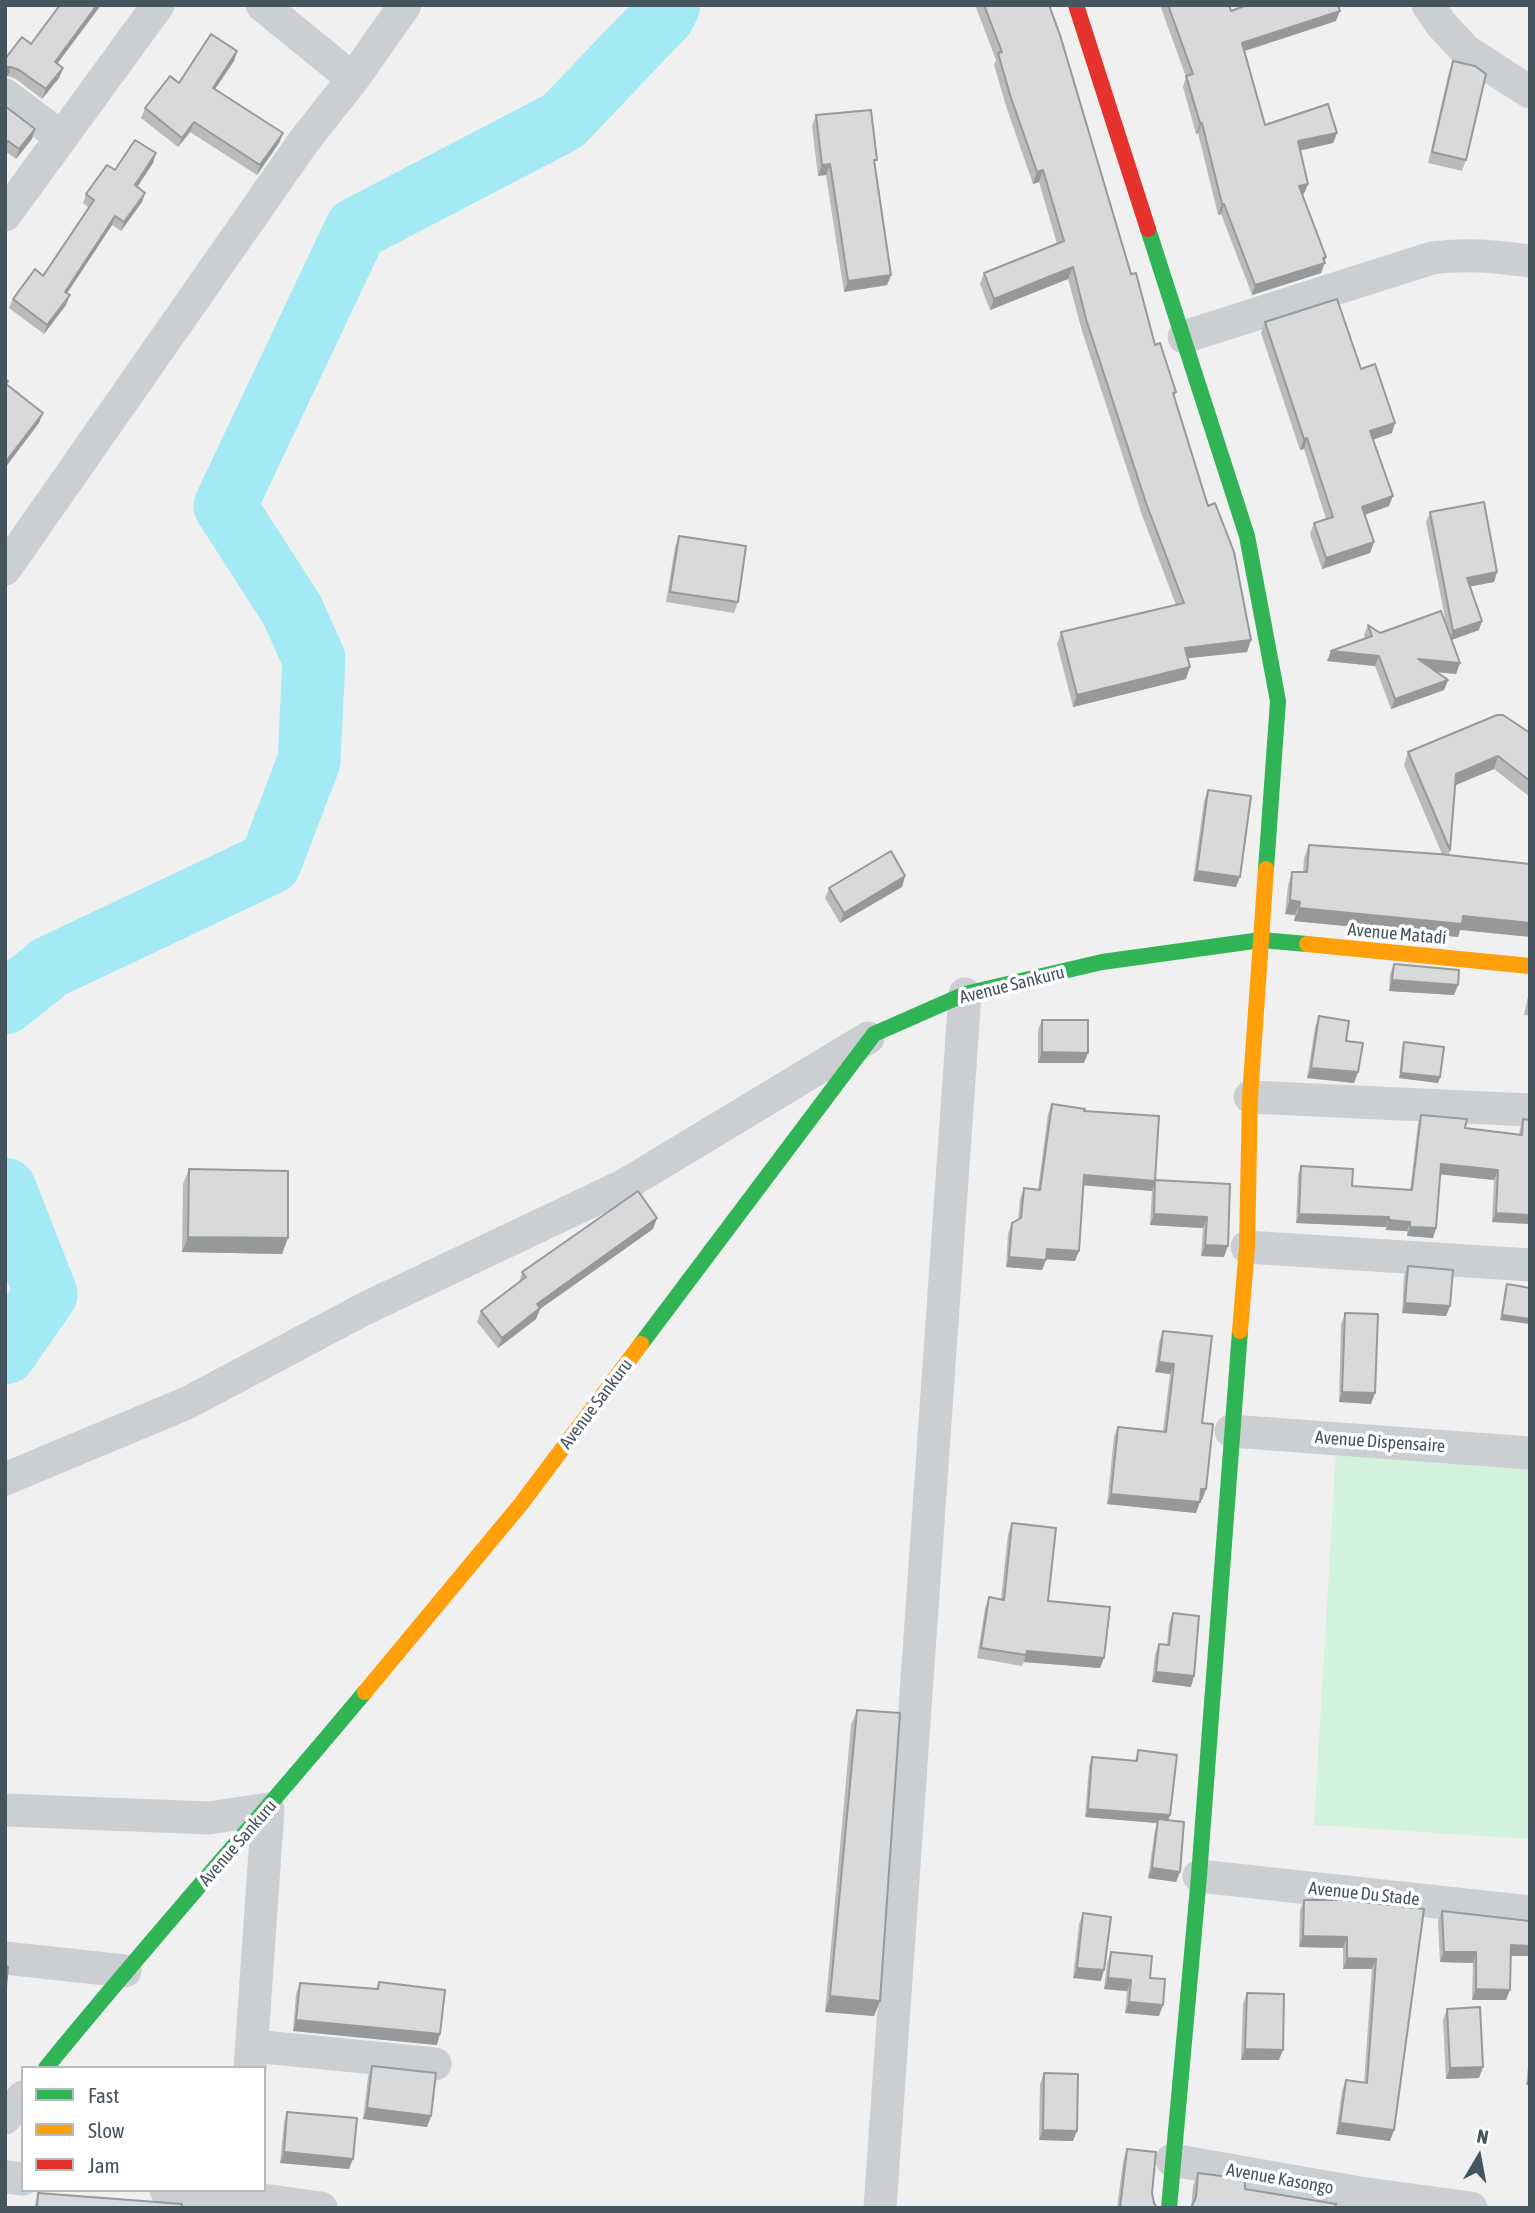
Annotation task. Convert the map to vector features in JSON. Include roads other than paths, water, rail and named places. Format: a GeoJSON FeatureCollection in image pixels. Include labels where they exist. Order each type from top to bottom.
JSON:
{"type":"FeatureCollection","features":[{"type":"Feature","properties":{"kind":"street"},"geometry":{"type":"LineString","coordinates":[[5,215],[158,5]]}},
{"type":"Feature","properties":{"kind":"street"},"geometry":{"type":"LineString","coordinates":[[262,5],[353,79]]}},
{"type":"Feature","properties":{"kind":"street"},"geometry":{"type":"LineString","coordinates":[[5,569],[304,141],[353,79],[405,5]]}},
{"type":"Feature","properties":{"kind":"street"},"geometry":{"type":"LineString","coordinates":[[1076,5],[1247,536],[1278,701],[1250,1097],[1247,1247],[1199,1876],[1169,2208]]}},
{"type":"Feature","properties":{"kind":"street"},"geometry":{"type":"LineString","coordinates":[[1428,5],[1466,51],[1530,92]]}},
{"type":"Feature","properties":{"kind":"street"},"geometry":{"type":"LineString","coordinates":[[5,95],[61,137]]}},
{"type":"Feature","properties":{"kind":"street"},"geometry":{"type":"LineString","coordinates":[[1184,337],[1432,258],[1482,255],[1530,261]]}},
{"type":"Feature","properties":{"kind":"street","name":"Avenue Matadi"},"geometry":{"type":"LineString","coordinates":[[1261,940],[1530,966]]}},
{"type":"Feature","properties":{"kind":"street","name":"Avenue Sankuru"},"geometry":{"type":"LineString","coordinates":[[48,2066],[125,1970],[268,1809],[521,1504],[874,1034],[965,995],[1102,962],[1261,940]]}},
{"type":"Feature","properties":{"kind":"street"},"geometry":{"type":"LineString","coordinates":[[880,2208],[965,995]]}},
{"type":"Feature","properties":{"kind":"street"},"geometry":{"type":"LineString","coordinates":[[5,1479],[187,1403],[366,1308],[623,1186],[874,1034]]}},
{"type":"Feature","properties":{"kind":"street"},"geometry":{"type":"LineString","coordinates":[[1250,1097],[1530,1110]]}},
{"type":"Feature","properties":{"kind":"street"},"geometry":{"type":"LineString","coordinates":[[1247,1247],[1530,1265]]}},
{"type":"Feature","properties":{"kind":"street","name":"Avenue Dispensaire"},"geometry":{"type":"LineString","coordinates":[[1231,1430],[1530,1453]]}},
{"type":"Feature","properties":{"kind":"street"},"geometry":{"type":"LineString","coordinates":[[5,1810],[209,1818],[268,1809],[251,2057],[435,2064]]}},
{"type":"Feature","properties":{"kind":"street","name":"Avenue Du Stade"},"geometry":{"type":"LineString","coordinates":[[1199,1876],[1530,1912]]}},
{"type":"Feature","properties":{"kind":"street"},"geometry":{"type":"LineString","coordinates":[[5,1958],[125,1970]]}},
{"type":"Feature","properties":{"kind":"street"},"geometry":{"type":"LineString","coordinates":[[5,2118],[21,2099]]}},
{"type":"Feature","properties":{"kind":"street","name":"Avenue Kasongo"},"geometry":{"type":"LineString","coordinates":[[1172,2160],[1360,2200],[1471,2208]]}},
{"type":"Feature","properties":{"kind":"street"},"geometry":{"type":"LineString","coordinates":[[183,2192],[321,2208]]}},
{"type":"Feature","properties":{"kind":"waterway"},"geometry":{"type":"LineString","coordinates":[[5,1003],[50,967],[270,863],[309,761],[314,659],[292,610],[225,506],[356,229],[563,121],[664,15],[669,5]]}},
{"type":"Feature","properties":{"kind":"waterway"},"geometry":{"type":"LineString","coordinates":[[5,1189],[46,1294],[5,1353]]}}]}
